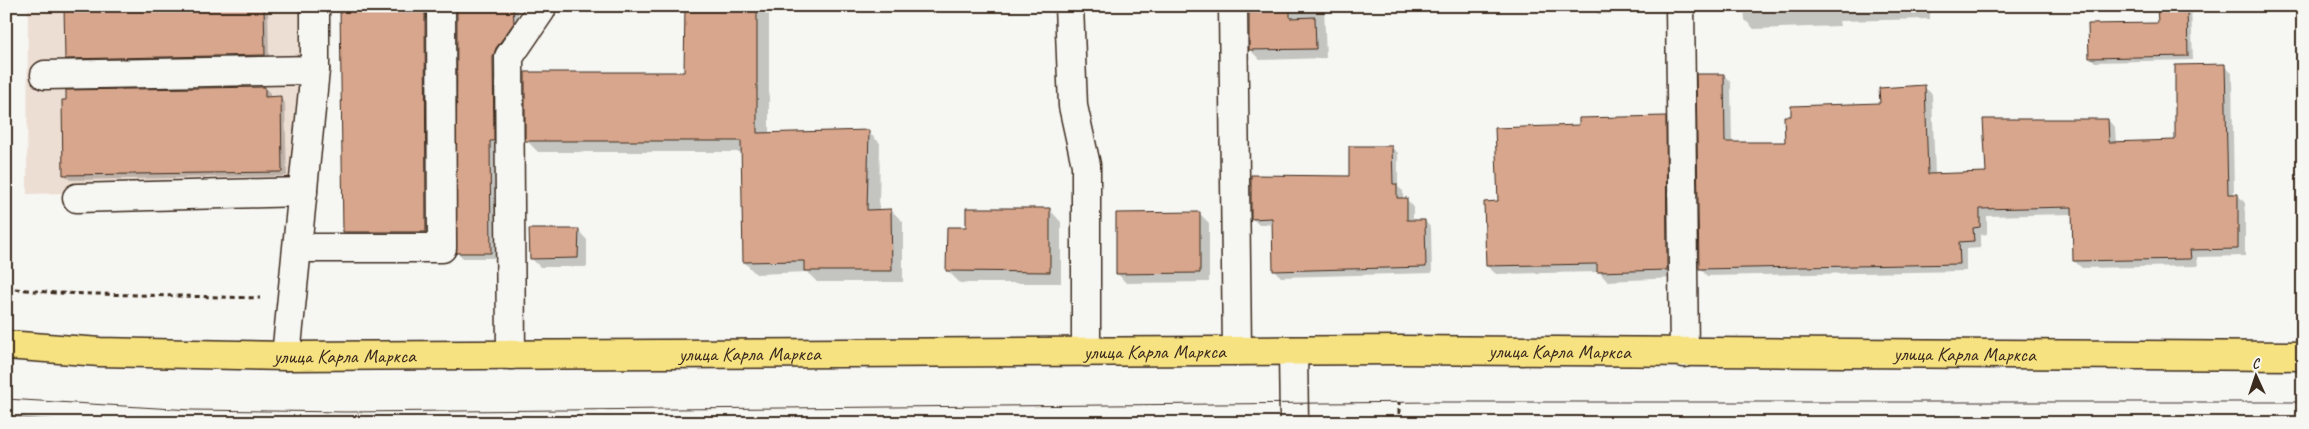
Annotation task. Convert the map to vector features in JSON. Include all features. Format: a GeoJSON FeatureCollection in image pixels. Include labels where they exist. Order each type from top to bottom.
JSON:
{"type":"FeatureCollection","features":[{"type":"Feature","properties":{"kind":"main road","name":"улица Карла Маркса"},"geometry":{"type":"LineString","coordinates":[[6,345],[100,352],[286,356],[1293,351],[2303,356]]}},
{"type":"Feature","properties":{"kind":"street"},"geometry":{"type":"LineString","coordinates":[[286,356],[315,70],[315,6]]}},
{"type":"Feature","properties":{"kind":"street"},"geometry":{"type":"LineString","coordinates":[[298,248],[442,248],[441,6]]}},
{"type":"Feature","properties":{"kind":"street"},"geometry":{"type":"LineString","coordinates":[[512,355],[509,57],[541,10],[541,6]]}},
{"type":"Feature","properties":{"kind":"street"},"geometry":{"type":"LineString","coordinates":[[1069,6],[1073,106],[1086,165],[1086,352]]}},
{"type":"Feature","properties":{"kind":"street"},"geometry":{"type":"LineString","coordinates":[[1233,6],[1237,351]]}},
{"type":"Feature","properties":{"kind":"street"},"geometry":{"type":"LineString","coordinates":[[1680,6],[1684,353]]}},
{"type":"Feature","properties":{"kind":"street"},"geometry":{"type":"LineString","coordinates":[[45,75],[315,70]]}},
{"type":"Feature","properties":{"kind":"street"},"geometry":{"type":"LineString","coordinates":[[77,198],[303,192]]}},
{"type":"Feature","properties":{"kind":"street"},"geometry":{"type":"LineString","coordinates":[[1293,351],[1294,423]]}},
{"type":"Feature","properties":{"kind":"path"},"geometry":{"type":"LineString","coordinates":[[6,288],[56,293],[292,298]]}},
{"type":"Feature","properties":{"kind":"path"},"geometry":{"type":"LineString","coordinates":[[1399,402],[1399,423]]}},
{"type":"Feature","properties":{"kind":"shaded area"},"geometry":{"type":"Polygon","coordinates":[[[28,6],[302,6],[301,187],[27,194],[28,6]]]}},
{"type":"Feature","properties":{"kind":"building"},"geometry":{"type":"Polygon","coordinates":[[[64,6],[264,6],[265,55],[65,59],[64,6]]]}},
{"type":"Feature","properties":{"kind":"building"},"geometry":{"type":"Polygon","coordinates":[[[340,6],[425,6],[426,232],[343,232],[340,6]]]}},
{"type":"Feature","properties":{"kind":"building"},"geometry":{"type":"Polygon","coordinates":[[[457,6],[513,6],[514,23],[496,48],[493,57],[494,141],[490,141],[491,253],[456,253],[457,6]]]}},
{"type":"Feature","properties":{"kind":"building"},"geometry":{"type":"Polygon","coordinates":[[[685,6],[757,6],[757,133],[869,130],[867,210],[891,209],[892,271],[804,271],[804,261],[743,262],[741,141],[525,141],[525,72],[684,72],[685,6]]]}},
{"type":"Feature","properties":{"kind":"building"},"geometry":{"type":"Polygon","coordinates":[[[1249,6],[1290,6],[1290,18],[1315,17],[1316,49],[1249,50],[1249,6]]]}},
{"type":"Feature","properties":{"kind":"building"},"geometry":{"type":"Polygon","coordinates":[[[2157,6],[2187,6],[2188,56],[2089,58],[2088,24],[2158,23],[2157,6]]]}},
{"type":"Feature","properties":{"kind":"building"},"geometry":{"type":"Polygon","coordinates":[[[2225,64],[2228,194],[2238,194],[2238,249],[2190,250],[2191,259],[2073,261],[2072,207],[1980,209],[1980,227],[1973,228],[1974,241],[1959,242],[1960,264],[1699,269],[1696,74],[1724,74],[1725,142],[1785,142],[1784,116],[1791,116],[1791,106],[1880,103],[1879,88],[1925,85],[1928,174],[1986,172],[1983,119],[2108,119],[2109,142],[2175,140],[2175,65],[2225,64]]]}},
{"type":"Feature","properties":{"kind":"building"},"geometry":{"type":"Polygon","coordinates":[[[265,87],[265,97],[281,96],[282,172],[63,175],[62,100],[66,100],[66,90],[265,87]]]}},
{"type":"Feature","properties":{"kind":"building"},"geometry":{"type":"Polygon","coordinates":[[[1666,116],[1667,270],[1597,272],[1597,264],[1486,266],[1484,202],[1498,201],[1495,128],[1579,125],[1579,118],[1666,116]]]}},
{"type":"Feature","properties":{"kind":"building"},"geometry":{"type":"Polygon","coordinates":[[[1349,146],[1392,146],[1393,184],[1397,184],[1397,198],[1407,198],[1407,220],[1425,220],[1426,267],[1273,271],[1272,218],[1251,219],[1251,175],[1349,176],[1349,146]]]}},
{"type":"Feature","properties":{"kind":"building"},"geometry":{"type":"Polygon","coordinates":[[[966,208],[1050,208],[1050,272],[946,271],[947,227],[966,227],[966,208]]]}},
{"type":"Feature","properties":{"kind":"building"},"geometry":{"type":"Polygon","coordinates":[[[1200,212],[1200,273],[1116,274],[1116,213],[1200,212]]]}},
{"type":"Feature","properties":{"kind":"building"},"geometry":{"type":"Polygon","coordinates":[[[529,229],[579,229],[578,258],[530,259],[529,229]]]}},
{"type":"Feature","properties":{"kind":"tram line"},"geometry":{"type":"LineString","coordinates":[[6,399],[191,410],[347,412],[1434,402],[2303,402]]}},
{"type":"Feature","properties":{"kind":"tram line"},"geometry":{"type":"LineString","coordinates":[[6,417],[91,423]]}},
{"type":"Feature","properties":{"kind":"tram line"},"geometry":{"type":"LineString","coordinates":[[1346,423],[2303,421]]}}]}
